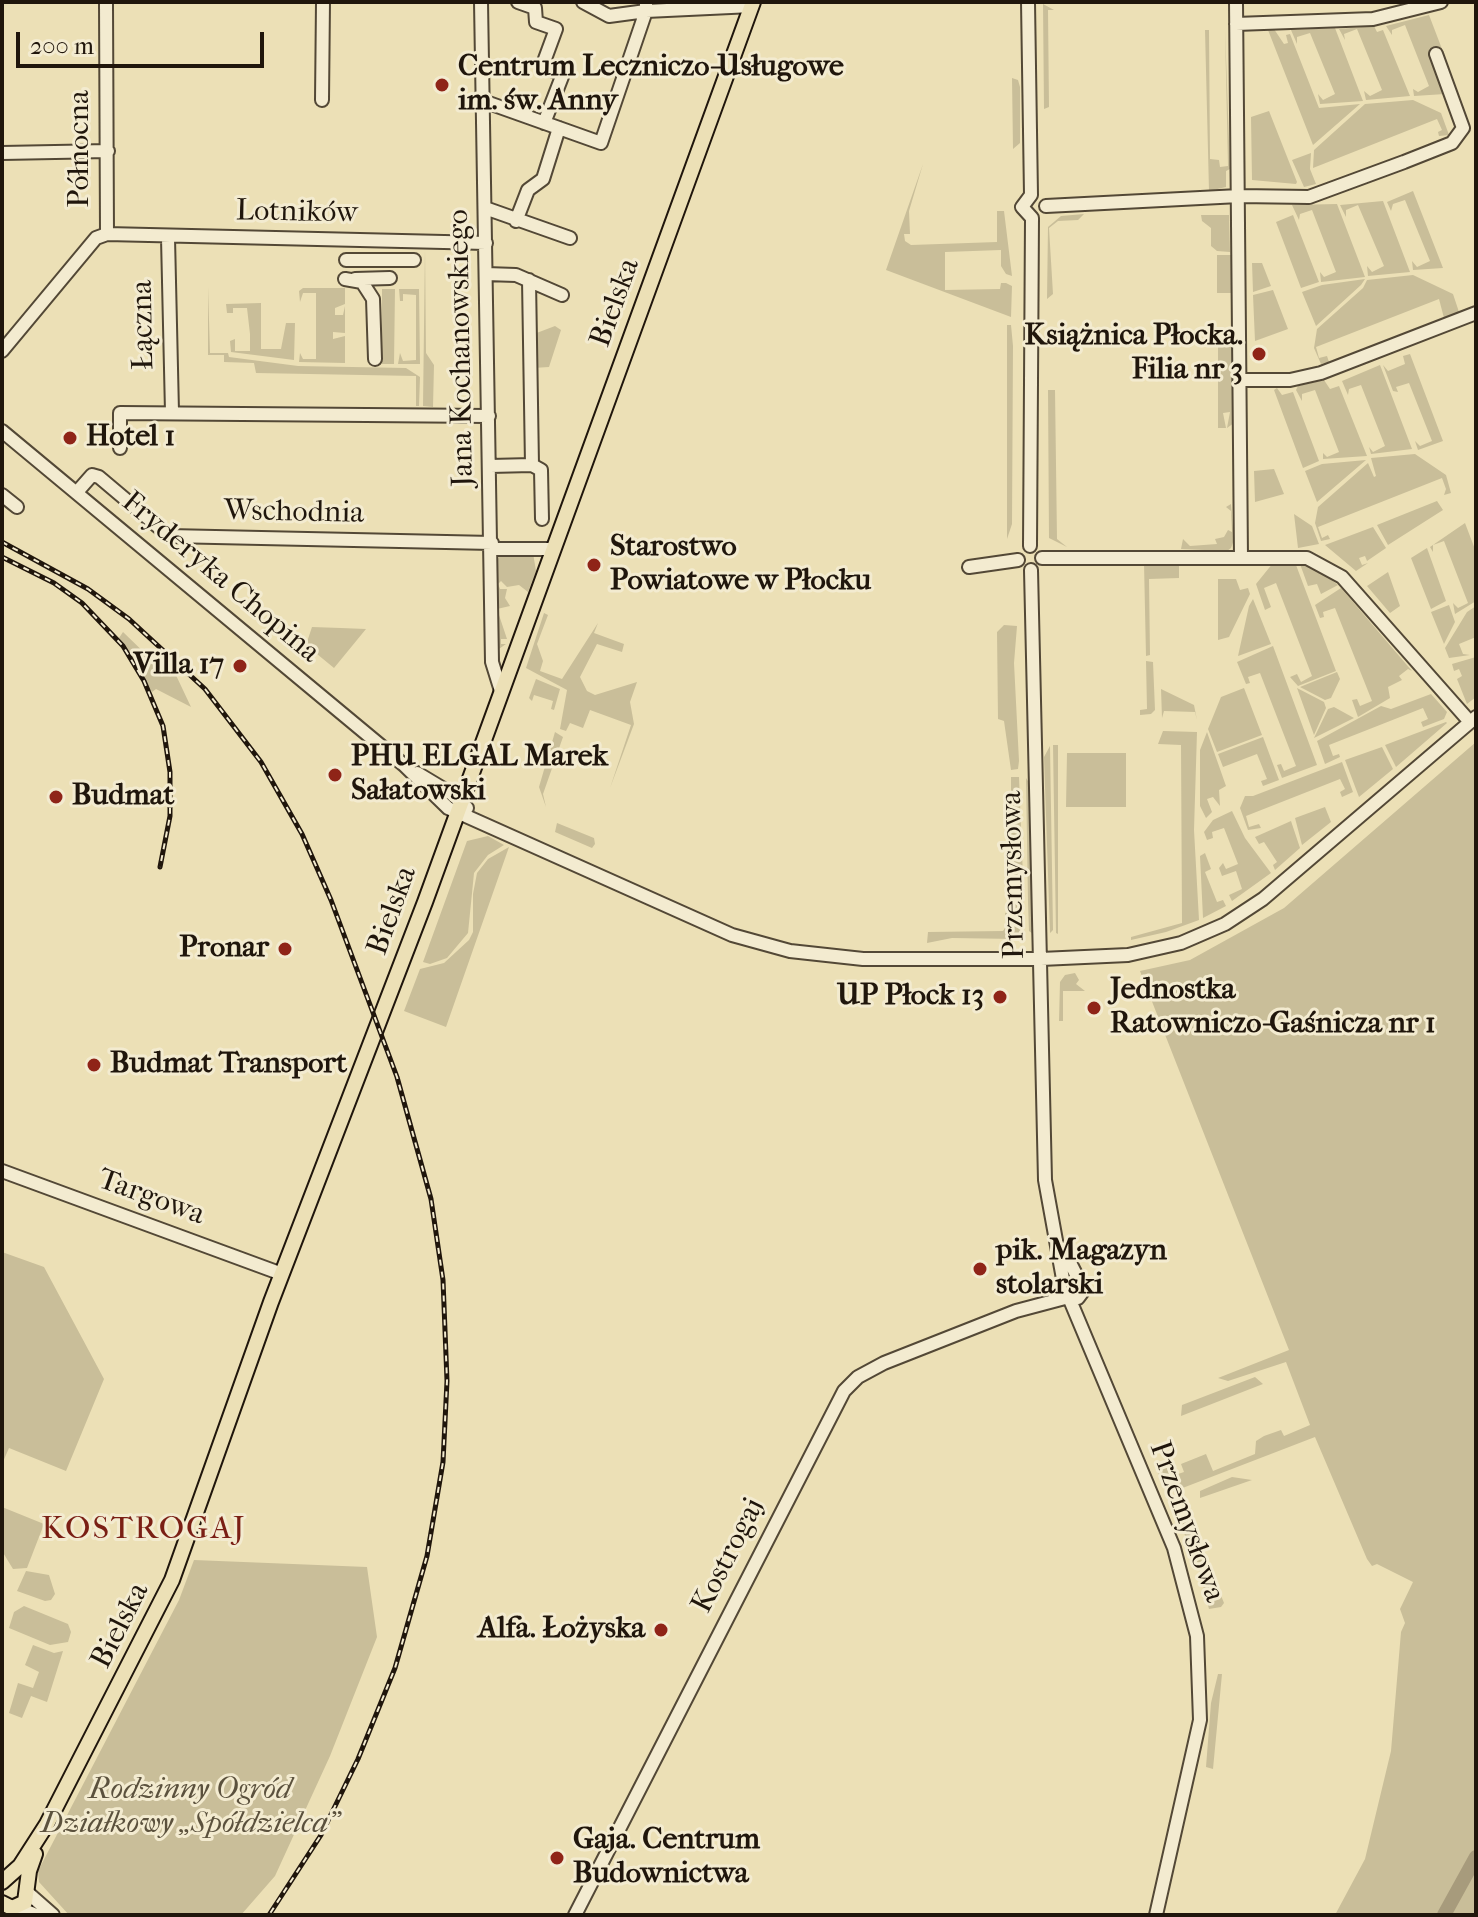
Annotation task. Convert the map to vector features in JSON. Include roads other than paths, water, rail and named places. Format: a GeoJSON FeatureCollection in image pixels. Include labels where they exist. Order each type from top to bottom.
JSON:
{"type":"FeatureCollection","features":[{"type":"Feature","properties":{"kind":"main road","name":"Bielska"},"geometry":{"type":"LineString","coordinates":[[4,1880],[20,1866],[47,1824],[172,1580],[282,1274],[509,671],[753,4]]}},
{"type":"Feature","properties":{"kind":"main road","name":"Bielska"},"geometry":{"type":"LineString","coordinates":[[10,1908],[25,1902],[29,1871],[47,1824]]}},
{"type":"Feature","properties":{"kind":"main road","name":"Bielska"},"geometry":{"type":"LineString","coordinates":[[4,1880],[16,1878],[27,1890]]}},
{"type":"Feature","properties":{"kind":"street","name":"Północna"},"geometry":{"type":"LineString","coordinates":[[2,351],[96,238],[107,234],[106,2]]}},
{"type":"Feature","properties":{"kind":"street"},"geometry":{"type":"LineString","coordinates":[[322,100],[323,2]]}},
{"type":"Feature","properties":{"kind":"street","name":"Jana Kochanowskiego"},"geometry":{"type":"LineString","coordinates":[[481,2],[492,662],[501,691]]}},
{"type":"Feature","properties":{"kind":"street"},"geometry":{"type":"LineString","coordinates":[[518,2],[535,8],[548,2]]}},
{"type":"Feature","properties":{"kind":"street"},"geometry":{"type":"LineString","coordinates":[[583,2],[609,16],[646,7],[753,4]]}},
{"type":"Feature","properties":{"kind":"street"},"geometry":{"type":"LineString","coordinates":[[1021,2],[1027,65]]}},
{"type":"Feature","properties":{"kind":"street"},"geometry":{"type":"LineString","coordinates":[[1028,2],[1031,195],[1022,207],[1032,218],[1030,546]]}},
{"type":"Feature","properties":{"kind":"street"},"geometry":{"type":"LineString","coordinates":[[1236,2],[1241,556]]}},
{"type":"Feature","properties":{"kind":"street"},"geometry":{"type":"LineString","coordinates":[[1236,24],[1373,19],[1441,2]]}},
{"type":"Feature","properties":{"kind":"street"},"geometry":{"type":"LineString","coordinates":[[483,101],[601,143],[646,7]]}},
{"type":"Feature","properties":{"kind":"street"},"geometry":{"type":"LineString","coordinates":[[535,8],[536,22],[556,29],[542,67],[563,74],[544,123]]}},
{"type":"Feature","properties":{"kind":"street"},"geometry":{"type":"LineString","coordinates":[[1046,206],[1321,194],[1452,143],[1463,128],[1436,54]]}},
{"type":"Feature","properties":{"kind":"street"},"geometry":{"type":"LineString","coordinates":[[516,221],[528,190],[543,179],[559,128]]}},
{"type":"Feature","properties":{"kind":"street"},"geometry":{"type":"LineString","coordinates":[[2,153],[108,151]]}},
{"type":"Feature","properties":{"kind":"street"},"geometry":{"type":"LineString","coordinates":[[1031,195],[1041,197],[1046,206]]}},
{"type":"Feature","properties":{"kind":"street"},"geometry":{"type":"LineString","coordinates":[[1032,218],[1042,216],[1046,206]]}},
{"type":"Feature","properties":{"kind":"street"},"geometry":{"type":"LineString","coordinates":[[485,208],[570,238]]}},
{"type":"Feature","properties":{"kind":"street","name":"Lotników"},"geometry":{"type":"LineString","coordinates":[[107,234],[168,238],[486,243]]}},
{"type":"Feature","properties":{"kind":"street","name":"Łączna"},"geometry":{"type":"LineString","coordinates":[[168,238],[172,412]]}},
{"type":"Feature","properties":{"kind":"street"},"geometry":{"type":"LineString","coordinates":[[346,260],[414,260]]}},
{"type":"Feature","properties":{"kind":"street"},"geometry":{"type":"LineString","coordinates":[[486,274],[529,280],[562,295]]}},
{"type":"Feature","properties":{"kind":"street"},"geometry":{"type":"LineString","coordinates":[[375,359],[373,299],[370,291],[350,279],[390,278]]}},
{"type":"Feature","properties":{"kind":"street"},"geometry":{"type":"LineString","coordinates":[[529,280],[532,465]]}},
{"type":"Feature","properties":{"kind":"street"},"geometry":{"type":"LineString","coordinates":[[1240,380],[1290,380],[1321,373],[1476,313]]}},
{"type":"Feature","properties":{"kind":"street"},"geometry":{"type":"LineString","coordinates":[[120,448],[120,413],[489,416]]}},
{"type":"Feature","properties":{"kind":"street","name":"Fryderyka Chopina"},"geometry":{"type":"LineString","coordinates":[[2,431],[404,765],[436,800],[458,807],[477,819],[684,914],[778,949],[855,959],[1041,959],[1146,952],[1181,943],[1225,924],[1282,883],[1473,720]]}},
{"type":"Feature","properties":{"kind":"street"},"geometry":{"type":"LineString","coordinates":[[490,466],[532,465],[541,470],[542,519]]}},
{"type":"Feature","properties":{"kind":"street","name":"Wschodnia"},"geometry":{"type":"LineString","coordinates":[[77,492],[92,475],[99,477],[169,536],[492,546]]}},
{"type":"Feature","properties":{"kind":"street"},"geometry":{"type":"LineString","coordinates":[[2,495],[17,507]]}},
{"type":"Feature","properties":{"kind":"street"},"geometry":{"type":"LineString","coordinates":[[492,546],[553,549]]}},
{"type":"Feature","properties":{"kind":"street"},"geometry":{"type":"LineString","coordinates":[[1030,546],[1038,550],[1042,558],[1039,566],[1031,570],[1023,568],[1018,560],[1019,552],[1030,546]]}},
{"type":"Feature","properties":{"kind":"street"},"geometry":{"type":"LineString","coordinates":[[1042,558],[1297,556],[1333,570],[1473,720]]}},
{"type":"Feature","properties":{"kind":"street"},"geometry":{"type":"LineString","coordinates":[[969,567],[1018,560]]}},
{"type":"Feature","properties":{"kind":"street","name":"Przemysłowa"},"geometry":{"type":"LineString","coordinates":[[1031,570],[1045,1166],[1053,1226],[1069,1289],[1174,1548],[1197,1636],[1200,1720],[1156,1915]]}},
{"type":"Feature","properties":{"kind":"street"},"geometry":{"type":"LineString","coordinates":[[492,662],[509,671]]}},
{"type":"Feature","properties":{"kind":"street","name":"Targowa"},"geometry":{"type":"LineString","coordinates":[[2,1171],[282,1274]]}},
{"type":"Feature","properties":{"kind":"street","name":"Kostrogaj"},"geometry":{"type":"LineString","coordinates":[[575,1915],[842,1395],[874,1367],[1069,1289]]}},
{"type":"Feature","properties":{"kind":"street"},"geometry":{"type":"LineString","coordinates":[[27,1890],[53,1915]]}},
{"type":"Feature","properties":{"kind":"street"},"geometry":{"type":"LineString","coordinates":[[10,1908],[36,1915]]}},
{"type":"Feature","properties":{"kind":"waterway"},"geometry":{"type":"LineString","coordinates":[[1444,1915],[1476,1857]]}},
{"type":"Feature","properties":{"kind":"railway"},"geometry":{"type":"LineString","coordinates":[[2,542],[88,589],[129,619],[205,689],[261,762],[302,834],[331,900],[397,1077],[431,1199],[443,1280],[447,1381],[443,1462],[427,1556],[395,1668],[358,1759],[321,1835],[269,1915]]}},
{"type":"Feature","properties":{"kind":"railway"},"geometry":{"type":"LineString","coordinates":[[2,557],[54,583],[82,603],[123,646],[144,681],[163,726],[170,772],[170,816],[160,867]]}},
{"type":"Feature","properties":{"kind":"place","name":"Centrum Leczniczo-Usługowe im. św. Anny"},"geometry":{"type":"Point","coordinates":[442,85]}},
{"type":"Feature","properties":{"kind":"place","name":"Książnica Płocka. Filia nr 3"},"geometry":{"type":"Point","coordinates":[1259,354]}},
{"type":"Feature","properties":{"kind":"place","name":"Hotel 1"},"geometry":{"type":"Point","coordinates":[70,438]}},
{"type":"Feature","properties":{"kind":"place","name":"Starostwo Powiatowe w Płocku"},"geometry":{"type":"Point","coordinates":[594,565]}},
{"type":"Feature","properties":{"kind":"place","name":"Villa 17"},"geometry":{"type":"Point","coordinates":[240,666]}},
{"type":"Feature","properties":{"kind":"place","name":"PHU ELGAL Marek Sałatowski"},"geometry":{"type":"Point","coordinates":[335,775]}},
{"type":"Feature","properties":{"kind":"place","name":"Budmat"},"geometry":{"type":"Point","coordinates":[56,797]}},
{"type":"Feature","properties":{"kind":"place","name":"Pronar"},"geometry":{"type":"Point","coordinates":[285,949]}},
{"type":"Feature","properties":{"kind":"place","name":"UP Płock 13"},"geometry":{"type":"Point","coordinates":[1000,997]}},
{"type":"Feature","properties":{"kind":"place","name":"Jednostka Ratowniczo-Gaśnicza nr 1"},"geometry":{"type":"Point","coordinates":[1094,1008]}},
{"type":"Feature","properties":{"kind":"place","name":"Budmat Transport"},"geometry":{"type":"Point","coordinates":[94,1065]}},
{"type":"Feature","properties":{"kind":"place","name":"pik. Magazyn stolarski"},"geometry":{"type":"Point","coordinates":[980,1269]}},
{"type":"Feature","properties":{"kind":"place","name":"Alfa. Łożyska"},"geometry":{"type":"Point","coordinates":[661,1630]}},
{"type":"Feature","properties":{"kind":"place","name":"Gaja. Centrum Budownictwa"},"geometry":{"type":"Point","coordinates":[557,1858]}},
{"type":"Feature","properties":{"kind":"district","name":"KOSTROGAJ"},"geometry":{"type":"Point","coordinates":[144,1530]}},
{"type":"Feature","properties":{"kind":"park label","name":"Rodzinny Ogród Działkowy „Spółdzielca”"},"geometry":{"type":"Point","coordinates":[190,1808]}}]}
